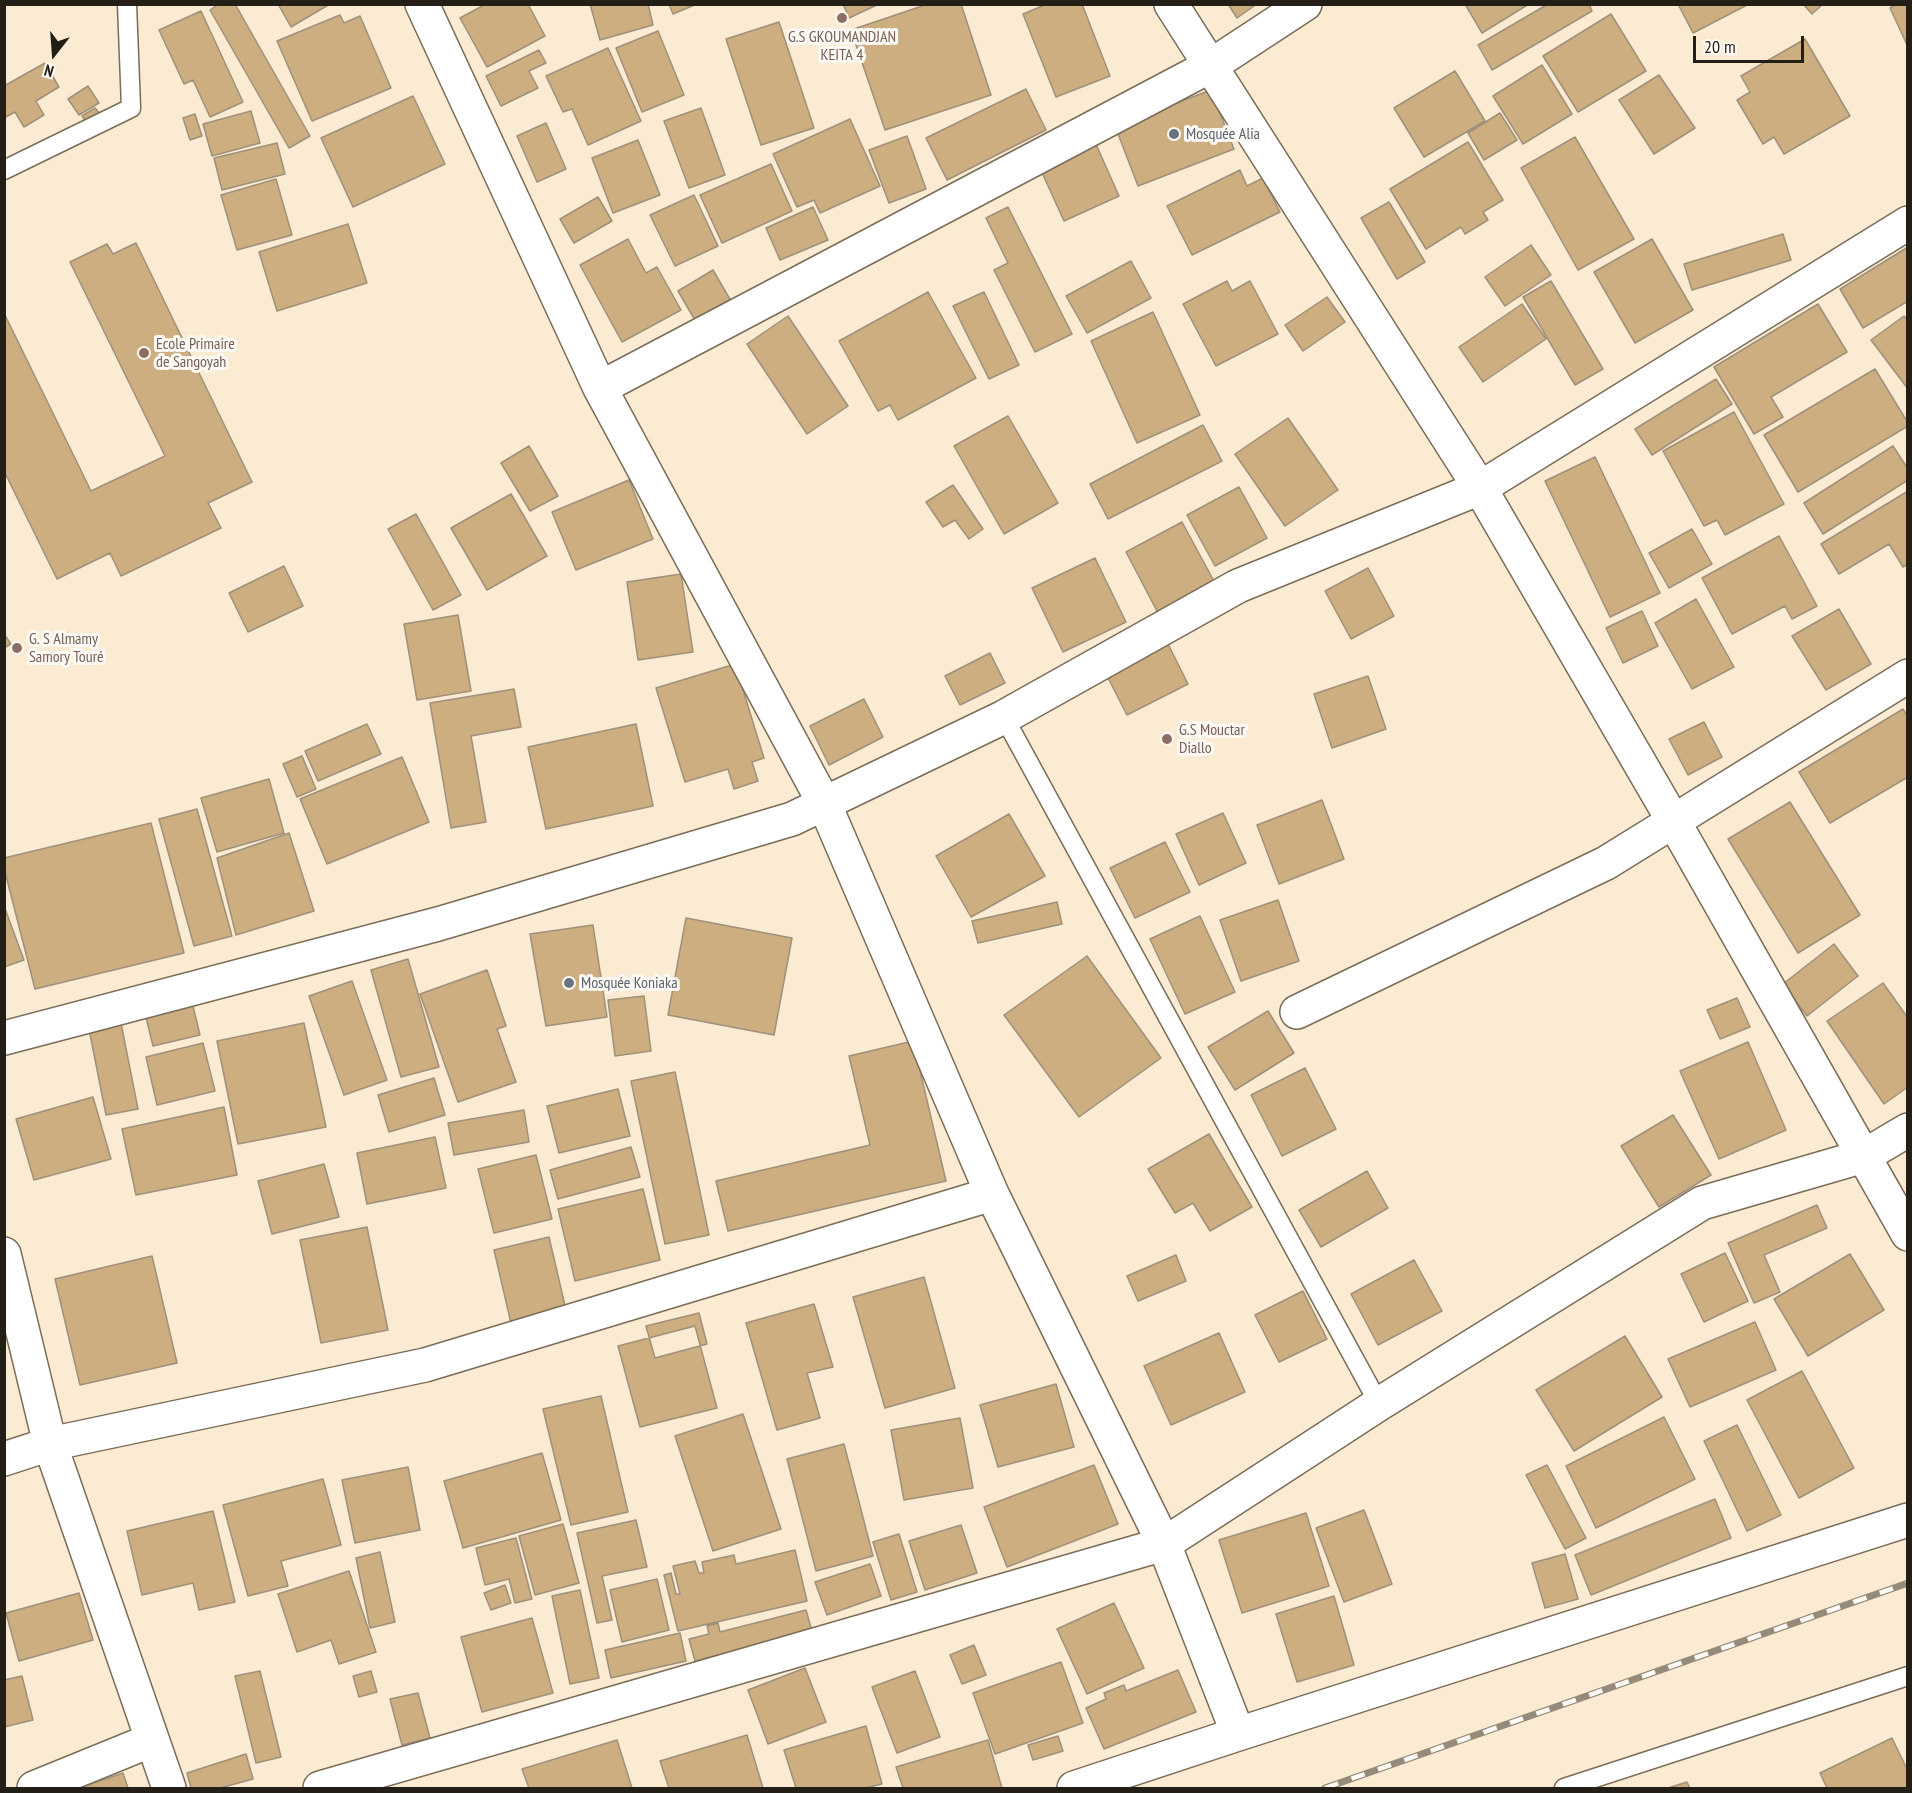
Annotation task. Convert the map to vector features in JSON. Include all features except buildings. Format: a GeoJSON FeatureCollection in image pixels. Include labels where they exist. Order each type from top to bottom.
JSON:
{"type":"FeatureCollection","features":[{"type":"Feature","properties":{"kind":"street"},"geometry":{"type":"LineString","coordinates":[[422,4],[600,388],[824,803],[992,1194],[1164,1544],[1238,1734]]}},
{"type":"Feature","properties":{"kind":"street"},"geometry":{"type":"LineString","coordinates":[[1171,4],[1480,488],[1674,822],[1908,1234]]}},
{"type":"Feature","properties":{"kind":"street"},"geometry":{"type":"LineString","coordinates":[[600,388],[1212,65],[1305,4]]}},
{"type":"Feature","properties":{"kind":"street"},"geometry":{"type":"LineString","coordinates":[[4,1038],[438,924],[792,819],[1004,717],[1238,585],[1480,488],[1908,223]]}},
{"type":"Feature","properties":{"kind":"street"},"geometry":{"type":"LineString","coordinates":[[1297,1012],[1605,863],[1908,676]]}},
{"type":"Feature","properties":{"kind":"street"},"geometry":{"type":"LineString","coordinates":[[320,1788],[1164,1544],[1379,1404],[1702,1203],[1864,1156],[1908,1130]]}},
{"type":"Feature","properties":{"kind":"street"},"geometry":{"type":"LineString","coordinates":[[4,1460],[50,1444],[425,1365],[992,1194]]}},
{"type":"Feature","properties":{"kind":"street"},"geometry":{"type":"LineString","coordinates":[[4,1254],[50,1444],[169,1788]]}},
{"type":"Feature","properties":{"kind":"street"},"geometry":{"type":"LineString","coordinates":[[1074,1788],[1908,1520]]}},
{"type":"Feature","properties":{"kind":"street"},"geometry":{"type":"LineString","coordinates":[[34,1788],[152,1740]]}},
{"type":"Feature","properties":{"kind":"lane"},"geometry":{"type":"LineString","coordinates":[[4,170],[132,108],[127,4]]}},
{"type":"Feature","properties":{"kind":"lane"},"geometry":{"type":"LineString","coordinates":[[1004,717],[1379,1404]]}},
{"type":"Feature","properties":{"kind":"lane"},"geometry":{"type":"LineString","coordinates":[[1564,1788],[1908,1676]]}},
{"type":"Feature","properties":{"kind":"railway"},"geometry":{"type":"LineString","coordinates":[[1325,1788],[1908,1583]]}},
{"type":"Feature","properties":{"kind":"place","name":"G.S GKOUMANDJAN KEITA 4"},"geometry":{"type":"Point","coordinates":[842,18]}},
{"type":"Feature","properties":{"kind":"place","name":"Mosquée Alia"},"geometry":{"type":"Point","coordinates":[1174,134]}},
{"type":"Feature","properties":{"kind":"place","name":"Ecole Primaire de Sangoyah"},"geometry":{"type":"Point","coordinates":[144,353]}},
{"type":"Feature","properties":{"kind":"place","name":"G. S Almamy Samory Touré"},"geometry":{"type":"Point","coordinates":[17,648]}},
{"type":"Feature","properties":{"kind":"place","name":"G.S Mouctar Diallo"},"geometry":{"type":"Point","coordinates":[1167,739]}},
{"type":"Feature","properties":{"kind":"place","name":"Mosquée Koniaka"},"geometry":{"type":"Point","coordinates":[569,983]}}]}
